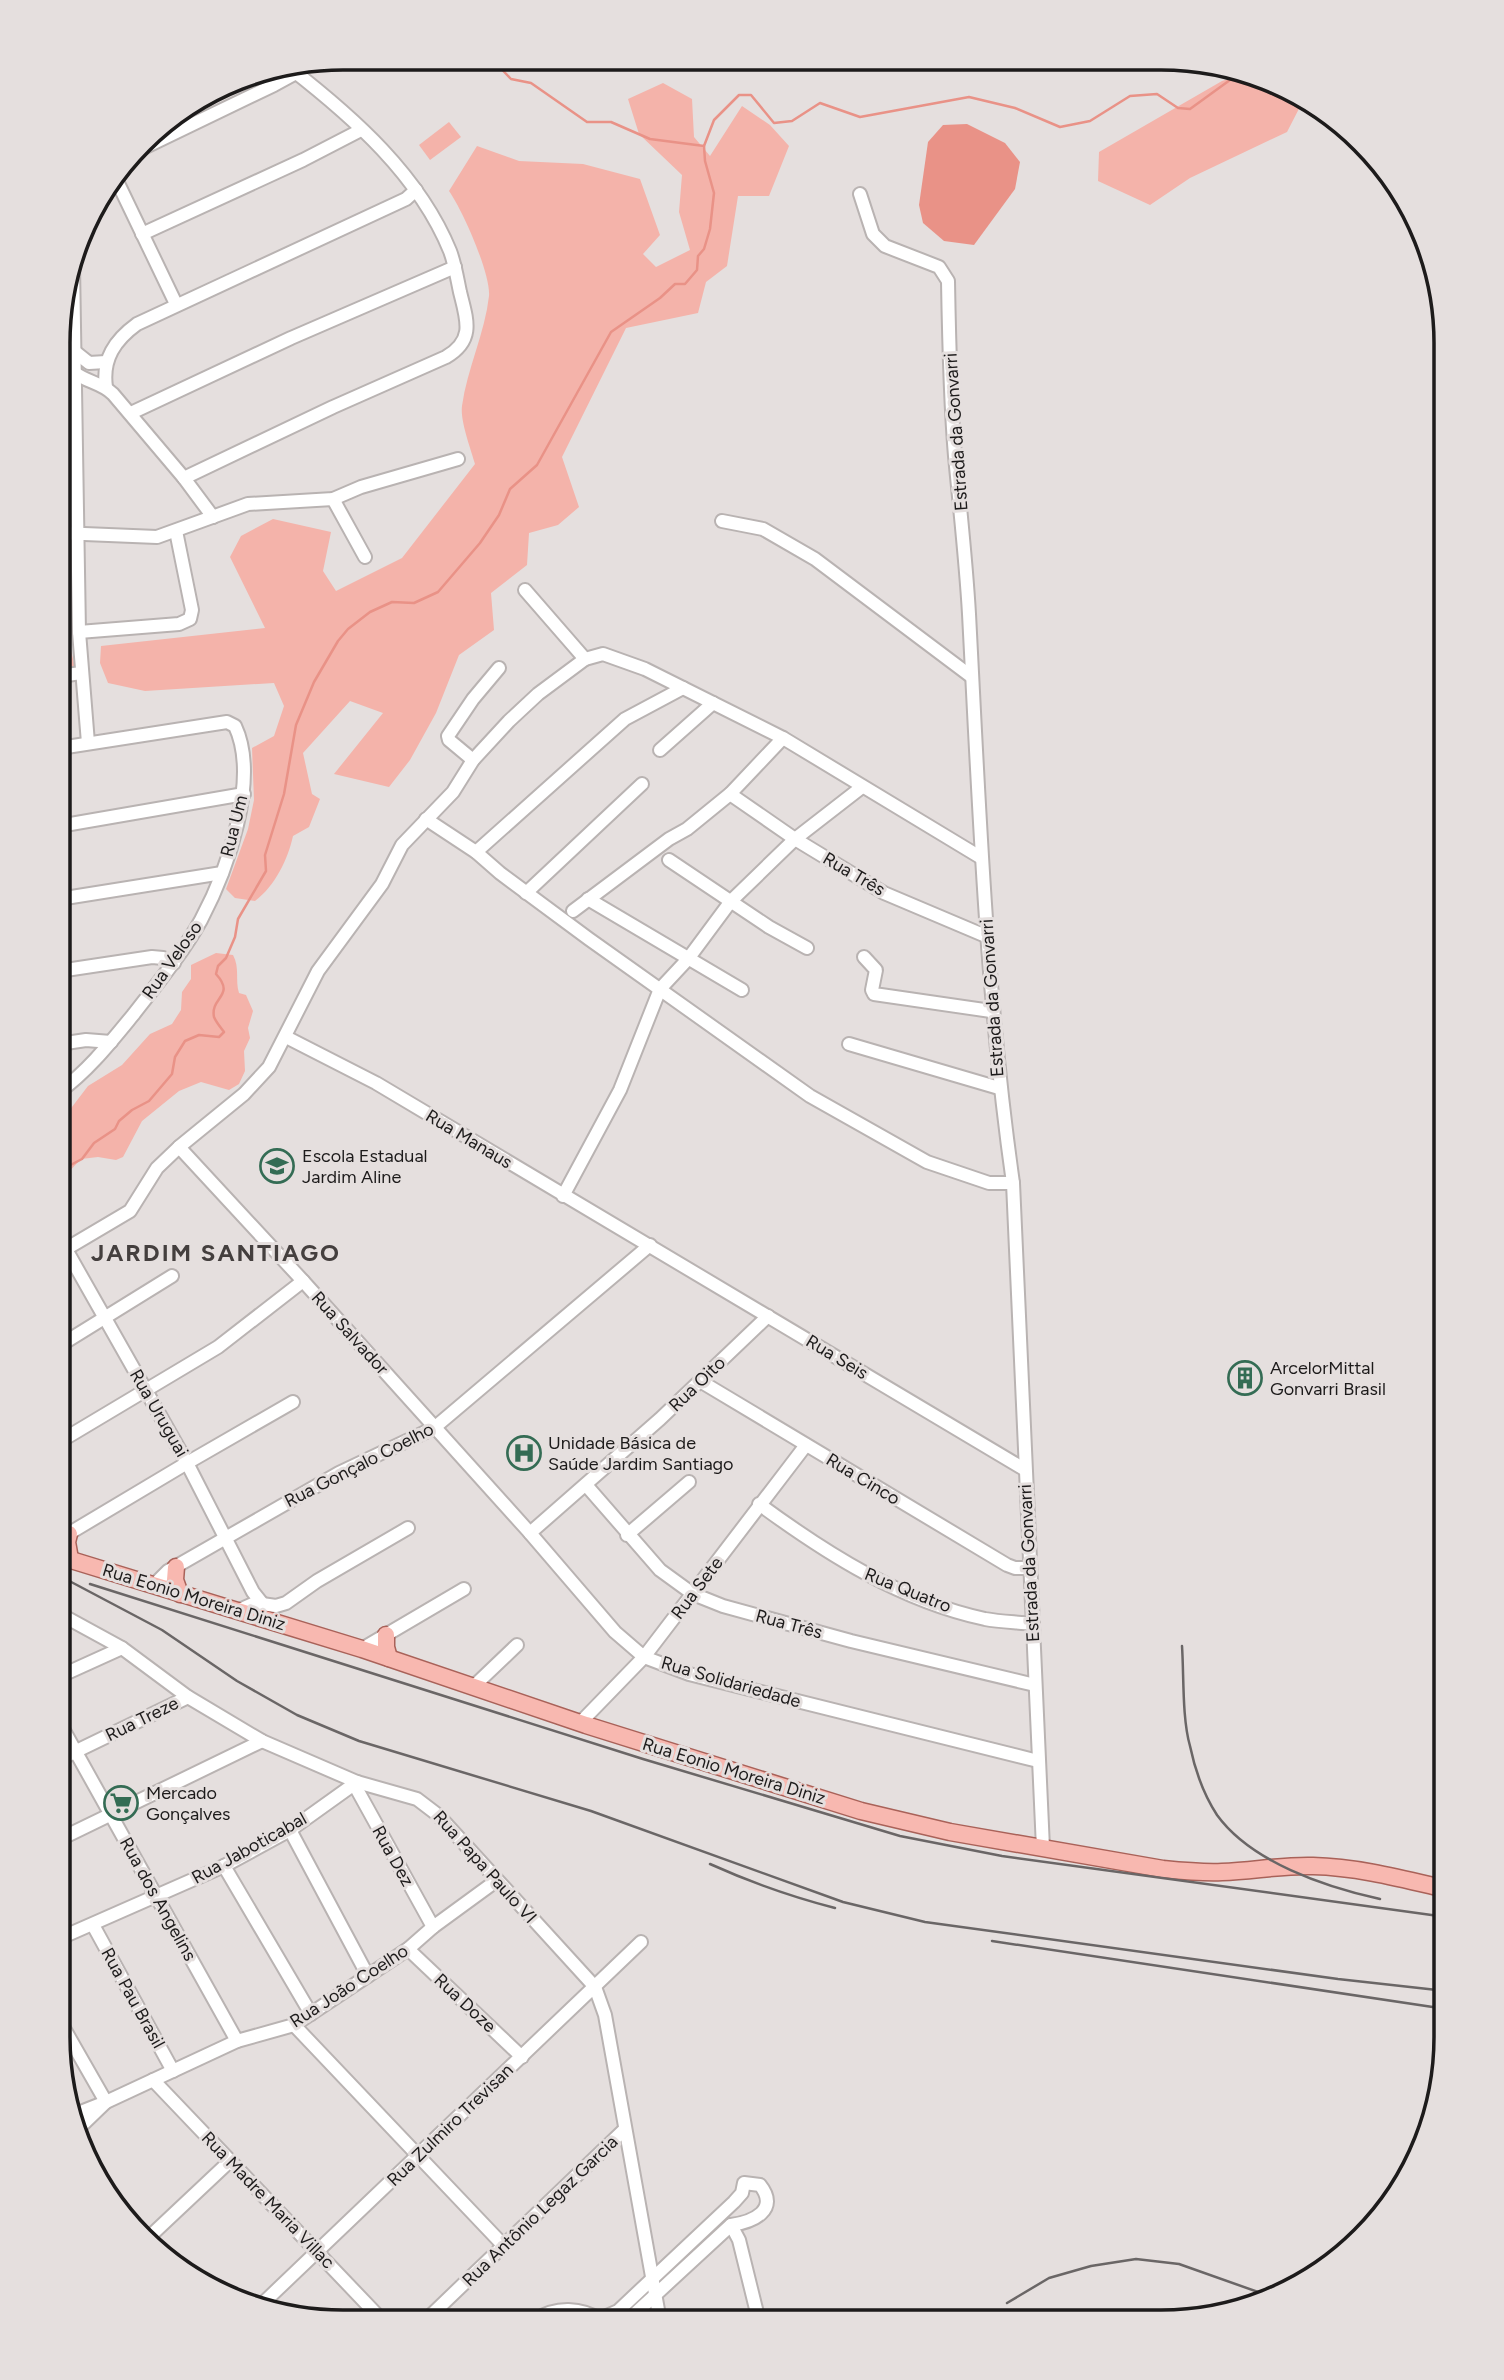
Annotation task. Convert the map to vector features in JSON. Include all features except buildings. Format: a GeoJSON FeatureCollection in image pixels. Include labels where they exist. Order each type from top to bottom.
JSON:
{"type":"FeatureCollection","features":[{"type":"Feature","properties":{"kind":"main road","name":"Rua Eonio Moreira Diniz"},"geometry":{"type":"LineString","coordinates":[[70,1559],[237,1611],[283,1612],[362,1649],[580,1723],[861,1811],[950,1832],[1163,1869],[1224,1872],[1272,1866],[1316,1866],[1361,1871],[1434,1886]]}},
{"type":"Feature","properties":{"kind":"main road"},"geometry":{"type":"LineString","coordinates":[[176,1567],[180,1594]]}},
{"type":"Feature","properties":{"kind":"main road"},"geometry":{"type":"LineString","coordinates":[[386,1635],[389,1658]]}},
{"type":"Feature","properties":{"kind":"main road","name":"Rua Eonio Moreira Diniz"},"geometry":{"type":"LineString","coordinates":[[1428,1885],[1434,1883]]}},
{"type":"Feature","properties":{"kind":"street"},"geometry":{"type":"LineString","coordinates":[[184,478],[457,350],[464,342],[467,316],[454,267],[443,237],[416,190],[397,165],[361,130],[296,74]]}},
{"type":"Feature","properties":{"kind":"street"},"geometry":{"type":"LineString","coordinates":[[162,139],[274,85],[287,76]]}},
{"type":"Feature","properties":{"kind":"street"},"geometry":{"type":"LineString","coordinates":[[142,234],[303,160],[361,130]]}},
{"type":"Feature","properties":{"kind":"street"},"geometry":{"type":"LineString","coordinates":[[120,186],[176,304]]}},
{"type":"Feature","properties":{"kind":"street"},"geometry":{"type":"LineString","coordinates":[[106,387],[106,362],[123,333],[176,304],[406,199],[416,190]]}},
{"type":"Feature","properties":{"kind":"street","name":"Estrada da Gonvarri"},"geometry":{"type":"LineString","coordinates":[[860,194],[870,225],[885,246],[939,267],[948,281],[955,454],[967,566],[980,857],[988,937],[991,1011],[1013,1183],[1042,1847]]}},
{"type":"Feature","properties":{"kind":"street"},"geometry":{"type":"LineString","coordinates":[[131,413],[291,338],[454,267]]}},
{"type":"Feature","properties":{"kind":"street"},"geometry":{"type":"LineString","coordinates":[[70,746],[88,743],[79,632],[73,299]]}},
{"type":"Feature","properties":{"kind":"street"},"geometry":{"type":"LineString","coordinates":[[74,351],[89,363],[106,362]]}},
{"type":"Feature","properties":{"kind":"street"},"geometry":{"type":"LineString","coordinates":[[70,373],[75,373],[86,382],[106,387],[131,413],[213,517]]}},
{"type":"Feature","properties":{"kind":"street"},"geometry":{"type":"LineString","coordinates":[[70,534],[149,538],[176,531],[248,504],[333,499],[361,487],[458,458]]}},
{"type":"Feature","properties":{"kind":"street"},"geometry":{"type":"LineString","coordinates":[[333,499],[365,557]]}},
{"type":"Feature","properties":{"kind":"street"},"geometry":{"type":"LineString","coordinates":[[722,521],[763,529],[815,559],[972,677]]}},
{"type":"Feature","properties":{"kind":"street"},"geometry":{"type":"LineString","coordinates":[[79,632],[179,624],[190,620],[192,610],[176,531]]}},
{"type":"Feature","properties":{"kind":"street"},"geometry":{"type":"LineString","coordinates":[[525,590],[585,659]]}},
{"type":"Feature","properties":{"kind":"street"},"geometry":{"type":"LineString","coordinates":[[70,1246],[130,1211],[158,1168],[179,1147],[244,1094],[269,1067],[318,971],[382,884],[402,845],[453,792],[473,760],[509,721],[538,694],[585,659],[603,654],[614,656],[783,738],[980,857]]}},
{"type":"Feature","properties":{"kind":"street"},"geometry":{"type":"LineString","coordinates":[[473,760],[449,740],[448,736],[473,699],[499,668]]}},
{"type":"Feature","properties":{"kind":"street"},"geometry":{"type":"LineString","coordinates":[[70,675],[82,673]]}},
{"type":"Feature","properties":{"kind":"street"},"geometry":{"type":"LineString","coordinates":[[476,852],[625,719],[683,688]]}},
{"type":"Feature","properties":{"kind":"street"},"geometry":{"type":"LineString","coordinates":[[660,750],[713,703]]}},
{"type":"Feature","properties":{"kind":"street","name":"Rua Um"},"geometry":{"type":"LineString","coordinates":[[88,743],[227,722],[235,726],[239,737],[244,794],[238,824],[222,873]]}},
{"type":"Feature","properties":{"kind":"street"},"geometry":{"type":"LineString","coordinates":[[573,911],[669,839],[687,829],[730,794],[783,738]]}},
{"type":"Feature","properties":{"kind":"street"},"geometry":{"type":"LineString","coordinates":[[526,893],[642,784]]}},
{"type":"Feature","properties":{"kind":"street"},"geometry":{"type":"LineString","coordinates":[[563,1196],[620,1090],[660,989],[688,959],[731,901],[795,839],[862,787]]}},
{"type":"Feature","properties":{"kind":"street"},"geometry":{"type":"LineString","coordinates":[[70,824],[244,794]]}},
{"type":"Feature","properties":{"kind":"street","name":"Rua Três"},"geometry":{"type":"LineString","coordinates":[[730,794],[795,839],[884,893],[988,937]]}},
{"type":"Feature","properties":{"kind":"street"},"geometry":{"type":"LineString","coordinates":[[426,819],[476,852],[526,893],[810,1096],[928,1163],[989,1183],[1013,1183]]}},
{"type":"Feature","properties":{"kind":"street"},"geometry":{"type":"LineString","coordinates":[[669,860],[769,927],[807,948]]}},
{"type":"Feature","properties":{"kind":"street"},"geometry":{"type":"LineString","coordinates":[[70,897],[222,873]]}},
{"type":"Feature","properties":{"kind":"street","name":"Rua Veloso"},"geometry":{"type":"LineString","coordinates":[[70,1084],[111,1042],[174,963],[202,918],[222,873]]}},
{"type":"Feature","properties":{"kind":"street"},"geometry":{"type":"LineString","coordinates":[[589,899],[742,990]]}},
{"type":"Feature","properties":{"kind":"street"},"geometry":{"type":"LineString","coordinates":[[70,969],[152,957],[174,963]]}},
{"type":"Feature","properties":{"kind":"street"},"geometry":{"type":"LineString","coordinates":[[864,957],[876,970],[872,990],[874,994],[991,1011]]}},
{"type":"Feature","properties":{"kind":"street","name":"Rua Manaus"},"geometry":{"type":"LineString","coordinates":[[286,1037],[376,1083],[650,1245]]}},
{"type":"Feature","properties":{"kind":"street"},"geometry":{"type":"LineString","coordinates":[[70,1042],[86,1040],[111,1042]]}},
{"type":"Feature","properties":{"kind":"street"},"geometry":{"type":"LineString","coordinates":[[849,1044],[999,1088]]}},
{"type":"Feature","properties":{"kind":"street","name":"Rua Salvador"},"geometry":{"type":"LineString","coordinates":[[179,1147],[435,1428]]}},
{"type":"Feature","properties":{"kind":"street","name":"Rua Seis"},"geometry":{"type":"LineString","coordinates":[[650,1245],[1024,1469]]}},
{"type":"Feature","properties":{"kind":"street","name":"Rua Gonçalo Coelho"},"geometry":{"type":"LineString","coordinates":[[153,1586],[176,1567],[226,1536],[371,1456],[435,1428],[650,1245]]}},
{"type":"Feature","properties":{"kind":"street","name":"Rua Uruguai"},"geometry":{"type":"LineString","coordinates":[[70,1263],[106,1318],[187,1462],[256,1599]]}},
{"type":"Feature","properties":{"kind":"street"},"geometry":{"type":"LineString","coordinates":[[70,1339],[173,1276]]}},
{"type":"Feature","properties":{"kind":"street"},"geometry":{"type":"LineString","coordinates":[[70,1435],[218,1348],[303,1281]]}},
{"type":"Feature","properties":{"kind":"street","name":"Rua Oito"},"geometry":{"type":"LineString","coordinates":[[530,1533],[586,1485],[768,1316]]}},
{"type":"Feature","properties":{"kind":"street","name":"Rua Cinco"},"geometry":{"type":"LineString","coordinates":[[700,1381],[1007,1565],[1028,1568]]}},
{"type":"Feature","properties":{"kind":"street"},"geometry":{"type":"LineString","coordinates":[[70,1533],[293,1402]]}},
{"type":"Feature","properties":{"kind":"street","name":"Rua Solidariedade"},"geometry":{"type":"LineString","coordinates":[[435,1428],[615,1632],[644,1657],[689,1674],[1038,1761]]}},
{"type":"Feature","properties":{"kind":"street","name":"Rua Sete"},"geometry":{"type":"LineString","coordinates":[[580,1723],[644,1657],[806,1445]]}},
{"type":"Feature","properties":{"kind":"street"},"geometry":{"type":"LineString","coordinates":[[627,1535],[689,1482]]}},
{"type":"Feature","properties":{"kind":"street","name":"Rua Três"},"geometry":{"type":"LineString","coordinates":[[586,1485],[660,1570],[693,1594],[723,1606],[851,1641],[1035,1685]]}},
{"type":"Feature","properties":{"kind":"street","name":"Rua Quatro"},"geometry":{"type":"LineString","coordinates":[[760,1504],[868,1576],[921,1599],[985,1619],[1033,1624]]}},
{"type":"Feature","properties":{"kind":"street"},"geometry":{"type":"LineString","coordinates":[[237,1611],[256,1599],[283,1612],[317,1581],[408,1528]]}},
{"type":"Feature","properties":{"kind":"street"},"geometry":{"type":"LineString","coordinates":[[362,1649],[464,1589]]}},
{"type":"Feature","properties":{"kind":"street","name":"Rua Papa Paulo VI"},"geometry":{"type":"LineString","coordinates":[[70,1620],[122,1648],[188,1697],[262,1741],[356,1783],[417,1799],[432,1809],[595,1987],[605,2015],[658,2310]]}},
{"type":"Feature","properties":{"kind":"street"},"geometry":{"type":"LineString","coordinates":[[473,1686],[517,1645]]}},
{"type":"Feature","properties":{"kind":"street"},"geometry":{"type":"LineString","coordinates":[[70,1672],[122,1648]]}},
{"type":"Feature","properties":{"kind":"street","name":"Rua Treze"},"geometry":{"type":"LineString","coordinates":[[70,1755],[188,1697]]}},
{"type":"Feature","properties":{"kind":"street","name":"Rua dos Angelins"},"geometry":{"type":"LineString","coordinates":[[70,1741],[237,2041]]}},
{"type":"Feature","properties":{"kind":"street"},"geometry":{"type":"LineString","coordinates":[[70,1834],[262,1741]]}},
{"type":"Feature","properties":{"kind":"street","name":"Rua Jaboticabal"},"geometry":{"type":"LineString","coordinates":[[70,1934],[224,1866],[290,1830],[356,1783]]}},
{"type":"Feature","properties":{"kind":"street","name":"Rua Dez"},"geometry":{"type":"LineString","coordinates":[[356,1783],[433,1927]]}},
{"type":"Feature","properties":{"kind":"street"},"geometry":{"type":"LineString","coordinates":[[290,1830],[368,1976]]}},
{"type":"Feature","properties":{"kind":"street"},"geometry":{"type":"LineString","coordinates":[[224,1866],[311,2014]]}},
{"type":"Feature","properties":{"kind":"street","name":"Rua João Coelho"},"geometry":{"type":"LineString","coordinates":[[80,2112],[237,2041],[294,2025],[408,1949],[433,1927],[496,1881]]}},
{"type":"Feature","properties":{"kind":"street","name":"Rua Pau Brasil"},"geometry":{"type":"LineString","coordinates":[[93,1925],[173,2071]]}},
{"type":"Feature","properties":{"kind":"street","name":"Rua Zulmiro Trevisan"},"geometry":{"type":"LineString","coordinates":[[267,2300],[641,1942]]}},
{"type":"Feature","properties":{"kind":"street","name":"Rua Doze"},"geometry":{"type":"LineString","coordinates":[[408,1949],[522,2057]]}},
{"type":"Feature","properties":{"kind":"street"},"geometry":{"type":"LineString","coordinates":[[294,2025],[504,2246]]}},
{"type":"Feature","properties":{"kind":"street"},"geometry":{"type":"LineString","coordinates":[[70,2039],[106,2102],[84,2124]]}},
{"type":"Feature","properties":{"kind":"street","name":"Rua Madre Maria Villac"},"geometry":{"type":"LineString","coordinates":[[153,2080],[372,2310]]}},
{"type":"Feature","properties":{"kind":"street","name":"Rua Antônio Legaz Garcia"},"geometry":{"type":"LineString","coordinates":[[437,2310],[624,2130]]}},
{"type":"Feature","properties":{"kind":"street"},"geometry":{"type":"LineString","coordinates":[[153,2233],[230,2161]]}},
{"type":"Feature","properties":{"kind":"street"},"geometry":{"type":"LineString","coordinates":[[619,2310],[734,2202],[742,2193],[744,2183],[760,2185],[766,2193],[767,2203],[764,2210],[747,2223],[731,2225],[639,2310]]}},
{"type":"Feature","properties":{"kind":"street"},"geometry":{"type":"LineString","coordinates":[[731,2225],[739,2240],[756,2310]]}},
{"type":"Feature","properties":{"kind":"shaded area"},"geometry":{"type":"Polygon","coordinates":[[[1230,79],[1249,84],[1299,108],[1287,132],[1190,178],[1150,205],[1098,181],[1099,152],[1230,79]]]}},
{"type":"Feature","properties":{"kind":"shaded area"},"geometry":{"type":"Polygon","coordinates":[[[663,83],[692,99],[694,137],[710,156],[742,106],[770,125],[789,146],[769,196],[738,196],[727,266],[706,282],[698,313],[626,328],[562,457],[579,507],[558,525],[529,533],[527,565],[491,593],[494,630],[459,655],[436,713],[410,760],[389,787],[334,774],[383,713],[350,701],[303,753],[312,794],[320,799],[309,827],[293,836],[280,872],[262,895],[255,901],[235,898],[226,889],[248,829],[254,800],[252,748],[274,736],[284,706],[274,683],[145,691],[108,683],[100,663],[101,646],[265,628],[230,557],[241,536],[273,519],[331,532],[323,571],[336,591],[402,558],[475,464],[464,427],[462,406],[489,296],[475,242],[449,191],[477,146],[519,161],[583,164],[640,179],[660,235],[643,254],[656,267],[690,250],[679,212],[682,175],[639,134],[628,99],[663,83]]]}},
{"type":"Feature","properties":{"kind":"shaded area"},"geometry":{"type":"Polygon","coordinates":[[[449,122],[461,137],[430,160],[419,145],[449,122]]]}},
{"type":"Feature","properties":{"kind":"shaded area"},"geometry":{"type":"Polygon","coordinates":[[[967,124],[1005,143],[1020,162],[1015,189],[974,245],[944,241],[923,223],[919,205],[928,142],[943,125],[967,124]]]}},
{"type":"Feature","properties":{"kind":"shaded area"},"geometry":{"type":"Polygon","coordinates":[[[70,647],[75,667],[70,668],[70,647]]]}},
{"type":"Feature","properties":{"kind":"shaded area"},"geometry":{"type":"Polygon","coordinates":[[[216,953],[233,955],[239,993],[246,995],[253,1011],[248,1028],[250,1038],[244,1051],[245,1071],[239,1084],[229,1090],[201,1082],[179,1091],[142,1121],[123,1157],[116,1160],[98,1157],[81,1159],[70,1170],[70,1110],[88,1086],[122,1065],[150,1034],[172,1024],[181,1010],[182,992],[191,979],[191,965],[216,953]]]}},
{"type":"Feature","properties":{"kind":"waterway"},"geometry":{"type":"LineString","coordinates":[[502,70],[511,79],[531,83],[587,122],[611,122],[650,139],[704,146],[714,120],[739,95],[751,95],[774,123],[792,121],[820,103],[860,117],[969,97],[1015,108],[1060,127],[1090,121],[1130,96],[1157,94],[1178,108],[1190,109],[1232,79]]}},
{"type":"Feature","properties":{"kind":"waterway"},"geometry":{"type":"LineString","coordinates":[[70,1165],[82,1159],[94,1143],[115,1129],[119,1121],[132,1110],[149,1101],[172,1074],[175,1057],[185,1041],[199,1035],[219,1037],[224,1032],[214,1017],[215,1005],[224,987],[216,974],[218,966],[226,958],[235,937],[238,919],[266,871],[265,855],[284,794],[296,725],[314,682],[338,641],[348,629],[370,612],[392,602],[414,603],[438,592],[480,543],[499,515],[510,489],[537,465],[611,332],[660,298],[675,284],[685,284],[697,270],[698,256],[704,249],[710,229],[714,193],[705,161],[704,146]]}},
{"type":"Feature","properties":{"kind":"railway"},"geometry":{"type":"LineString","coordinates":[[70,1581],[162,1630],[237,1681],[297,1715],[359,1741],[591,1811],[843,1902],[925,1922],[1434,1990]]}},
{"type":"Feature","properties":{"kind":"railway"},"geometry":{"type":"LineString","coordinates":[[90,1584],[643,1759],[900,1836],[1002,1856],[1434,1915]]}},
{"type":"Feature","properties":{"kind":"railway"},"geometry":{"type":"LineString","coordinates":[[1182,1646],[1187,1735],[1200,1782],[1217,1815],[1232,1832],[1269,1859],[1313,1880],[1380,1899]]}},
{"type":"Feature","properties":{"kind":"railway"},"geometry":{"type":"LineString","coordinates":[[710,1864],[771,1889],[835,1908]]}},
{"type":"Feature","properties":{"kind":"railway"},"geometry":{"type":"LineString","coordinates":[[992,1941],[1434,2007]]}},
{"type":"Feature","properties":{"kind":"railway"},"geometry":{"type":"LineString","coordinates":[[1007,2303],[1049,2278],[1091,2266],[1136,2259],[1179,2264],[1258,2292]]}},
{"type":"Feature","properties":{"kind":"place","name":"Escola Estadual Jardim Aline"},"geometry":{"type":"Point","coordinates":[277,1166]}},
{"type":"Feature","properties":{"kind":"place","name":"ArcelorMittal Gonvarri Brasil"},"geometry":{"type":"Point","coordinates":[1245,1378]}},
{"type":"Feature","properties":{"kind":"place","name":"Unidade Básica de Saúde Jardim Santiago"},"geometry":{"type":"Point","coordinates":[524,1453]}},
{"type":"Feature","properties":{"kind":"place","name":"Mercado Gonçalves"},"geometry":{"type":"Point","coordinates":[121,1803]}},
{"type":"Feature","properties":{"kind":"district","name":"JARDIM SANTIAGO"},"geometry":{"type":"Point","coordinates":[216,1252]}}]}
